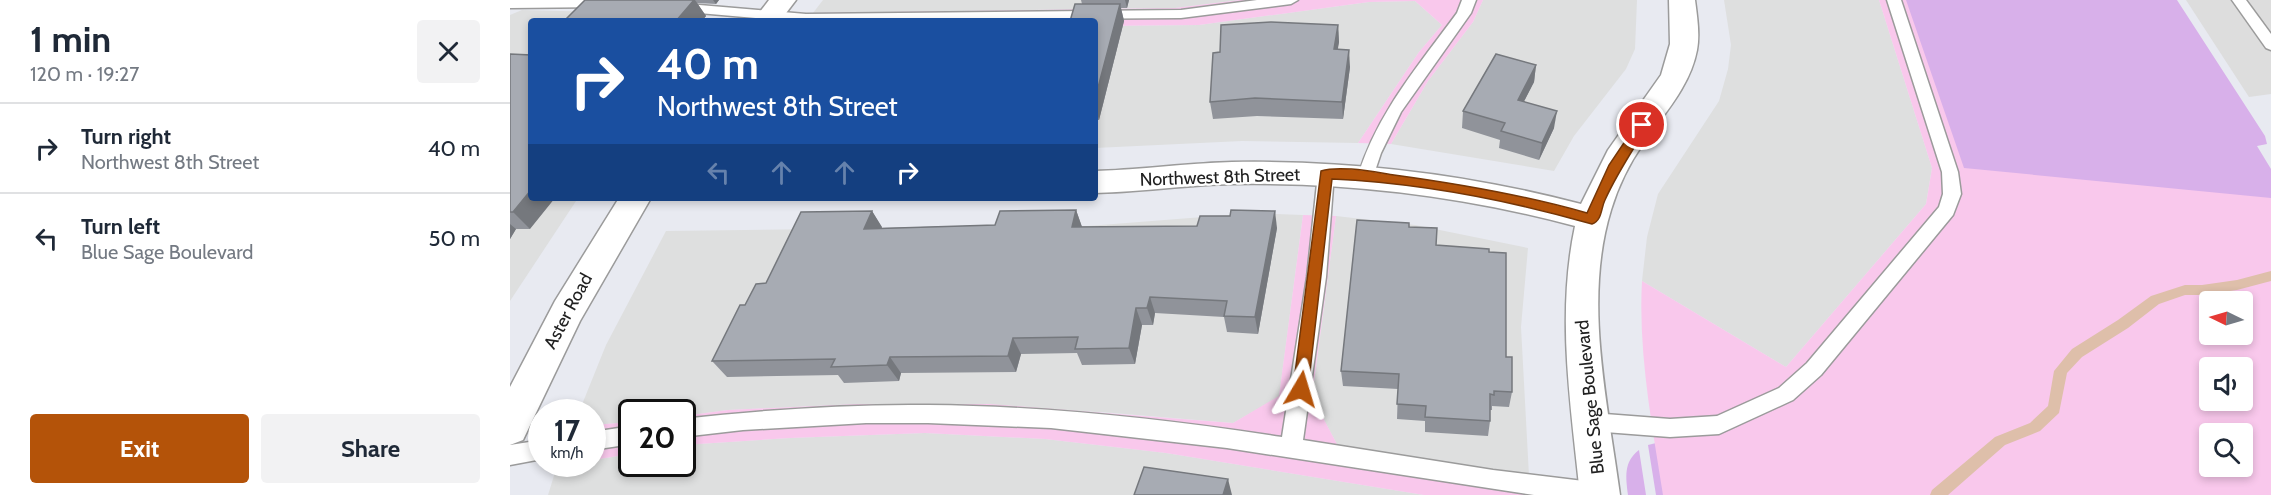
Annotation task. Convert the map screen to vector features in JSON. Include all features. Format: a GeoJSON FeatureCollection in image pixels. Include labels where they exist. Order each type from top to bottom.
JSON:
{"type":"FeatureCollection","features":[{"type":"Feature","properties":{"kind":"street","name":"Blue Sage Boulevard"},"geometry":{"type":"LineString","coordinates":[[1600,494],[1582,351],[1580,311],[1582,265],[1597,203],[1632,138],[1663,98],[1673,79],[1683,49],[1685,32],[1682,0]]}},
{"type":"Feature","properties":{"kind":"street","name":"Northwest 8th Street"},"geometry":{"type":"LineString","coordinates":[[1098,182],[1230,173],[1366,176],[1465,189],[1592,219]]}},
{"type":"Feature","properties":{"kind":"street","name":"Aster Road"},"geometry":{"type":"LineString","coordinates":[[510,428],[525,392],[584,279],[633,201]]}},
{"type":"Feature","properties":{"kind":"lane"},"geometry":{"type":"LineString","coordinates":[[656,6],[773,12],[826,18],[1181,14],[1291,0]]}},
{"type":"Feature","properties":{"kind":"lane"},"geometry":{"type":"LineString","coordinates":[[1366,176],[1374,145],[1402,99],[1464,13],[1469,0]]}},
{"type":"Feature","properties":{"kind":"lane"},"geometry":{"type":"LineString","coordinates":[[1592,422],[1670,428],[1719,425],[1786,394],[1814,369],[1947,210],[1952,194],[1950,172],[1894,0]]}},
{"type":"Feature","properties":{"kind":"lane"},"geometry":{"type":"LineString","coordinates":[[2239,0],[2271,45]]}},
{"type":"Feature","properties":{"kind":"lane"},"geometry":{"type":"LineString","coordinates":[[510,4],[562,2],[621,4]]}},
{"type":"Feature","properties":{"kind":"lane"},"geometry":{"type":"LineString","coordinates":[[1291,447],[1305,355],[1326,174]]}},
{"type":"Feature","properties":{"kind":"lane"},"geometry":{"type":"LineString","coordinates":[[696,427],[812,416],[914,414],[994,416],[1172,430],[1600,494]]}},
{"type":"Feature","properties":{"kind":"lane"},"geometry":{"type":"LineString","coordinates":[[510,454],[528,451]]}},
{"type":"Feature","properties":{"kind":"shaded area"},"geometry":{"type":"Polygon","coordinates":[[[823,0],[1240,0],[1175,8],[813,13],[823,0]]]}},
{"type":"Feature","properties":{"kind":"shaded area"},"geometry":{"type":"Polygon","coordinates":[[[1240,0],[1483,0],[1473,22],[1428,81],[1391,144],[1358,143],[1419,52],[1442,25],[1415,1],[1369,2],[1199,25],[1098,26],[1098,18],[809,18],[813,13],[1175,8],[1240,0]]]}},
{"type":"Feature","properties":{"kind":"shaded area"},"geometry":{"type":"Polygon","coordinates":[[[1483,0],[1637,0],[1635,49],[1626,69],[1574,136],[1554,171],[1391,144],[1428,81],[1473,22],[1483,0]]]}},
{"type":"Feature","properties":{"kind":"shaded area"},"geometry":{"type":"Polygon","coordinates":[[[1724,0],[1879,0],[1932,168],[1926,204],[1786,367],[1642,281],[1647,237],[1658,194],[1719,101],[1728,69],[1731,45],[1724,0]]]}},
{"type":"Feature","properties":{"kind":"shaded area"},"geometry":{"type":"Polygon","coordinates":[[[1879,0],[1906,0],[1964,168],[2271,198],[2271,495],[1663,495],[1644,361],[1642,281],[1786,367],[1926,204],[1932,168],[1879,0]]]}},
{"type":"Feature","properties":{"kind":"shaded area"},"geometry":{"type":"Polygon","coordinates":[[[1904,0],[2177,0],[2265,136],[2267,144],[2257,146],[2271,169],[2271,204],[1762,495],[1656,495],[1648,445],[1656,443],[1697,446],[1954,221],[1904,0]]]}},
{"type":"Feature","properties":{"kind":"shaded area"},"geometry":{"type":"Polygon","coordinates":[[[2186,0],[2271,0],[2271,94],[2249,97],[2186,0]]]}},
{"type":"Feature","properties":{"kind":"shaded area"},"geometry":{"type":"Polygon","coordinates":[[[1415,1],[1442,25],[1419,52],[1358,143],[1242,141],[1098,148],[1098,26],[1199,25],[1369,2],[1415,1]]]}},
{"type":"Feature","properties":{"kind":"shaded area"},"geometry":{"type":"Polygon","coordinates":[[[522,10],[601,12],[680,18],[528,18],[528,201],[576,201],[510,301],[510,15],[522,10]]]}},
{"type":"Feature","properties":{"kind":"shaded area"},"geometry":{"type":"Polygon","coordinates":[[[1254,213],[1303,215],[1279,397],[1233,423],[1101,412],[858,404],[728,410],[696,414],[696,399],[618,399],[618,423],[606,424],[606,399],[584,399],[606,345],[666,231],[1088,226],[1254,213]]]}},
{"type":"Feature","properties":{"kind":"shaded area"},"geometry":{"type":"Polygon","coordinates":[[[1303,215],[1336,216],[1312,397],[1338,446],[1529,476],[1530,495],[1424,495],[1166,453],[1045,439],[925,433],[696,444],[696,414],[728,410],[858,404],[989,404],[1233,423],[1279,396],[1303,215]]]}},
{"type":"Feature","properties":{"kind":"shaded area"},"geometry":{"type":"Polygon","coordinates":[[[1336,216],[1415,225],[1528,248],[1521,327],[1529,476],[1338,446],[1312,398],[1336,216]]]}},
{"type":"Feature","properties":{"kind":"shaded area"},"geometry":{"type":"Polygon","coordinates":[[[618,423],[618,456],[606,458],[606,424],[618,423]]]}},
{"type":"Feature","properties":{"kind":"shaded area"},"geometry":{"type":"Polygon","coordinates":[[[925,433],[1045,439],[1166,453],[1424,495],[548,495],[554,477],[606,477],[606,458],[618,456],[618,477],[696,477],[696,444],[925,433]]]}},
{"type":"Feature","properties":{"kind":"shaded area"},"geometry":{"type":"Polygon","coordinates":[[[1639,450],[1646,495],[1628,495],[1626,476],[1628,465],[1639,450]]]}},
{"type":"Feature","properties":{"kind":"building"},"geometry":{"type":"Polygon","coordinates":[[[585,0],[694,0],[679,18],[567,18],[585,0]]]}},
{"type":"Feature","properties":{"kind":"building"},"geometry":{"type":"Polygon","coordinates":[[[1075,4],[1120,4],[1098,88],[1098,18],[1071,18],[1075,4]]]}},
{"type":"Feature","properties":{"kind":"building"},"geometry":{"type":"Polygon","coordinates":[[[1271,22],[1338,25],[1334,49],[1349,50],[1342,102],[1255,98],[1210,102],[1213,53],[1220,52],[1221,25],[1271,22]]]}},
{"type":"Feature","properties":{"kind":"building"},"geometry":{"type":"Polygon","coordinates":[[[510,54],[528,55],[528,194],[513,212],[510,212],[510,54]]]}},
{"type":"Feature","properties":{"kind":"building"},"geometry":{"type":"Polygon","coordinates":[[[1496,54],[1536,65],[1518,100],[1557,111],[1542,143],[1501,131],[1505,123],[1463,111],[1496,54]]]}},
{"type":"Feature","properties":{"kind":"building"},"geometry":{"type":"Polygon","coordinates":[[[1076,210],[1072,227],[1197,226],[1200,216],[1230,216],[1231,210],[1275,211],[1255,317],[1224,316],[1227,301],[1150,297],[1147,308],[1136,308],[1129,348],[1075,349],[1078,337],[1013,338],[1008,356],[890,357],[887,365],[831,367],[835,359],[712,361],[740,305],[745,305],[756,284],[766,283],[801,212],[872,211],[864,229],[995,225],[1000,211],[1076,210]]]}},
{"type":"Feature","properties":{"kind":"building"},"geometry":{"type":"Polygon","coordinates":[[[1357,220],[1409,223],[1409,227],[1437,228],[1436,245],[1489,249],[1489,252],[1506,253],[1506,357],[1512,357],[1512,392],[1494,391],[1494,395],[1490,394],[1490,421],[1425,417],[1426,406],[1397,404],[1399,374],[1341,371],[1357,220]]]}},
{"type":"Feature","properties":{"kind":"building"},"geometry":{"type":"Polygon","coordinates":[[[1144,467],[1228,479],[1223,495],[1134,495],[1144,467]]]}},
{"type":"Feature","properties":{"kind":"waterway"},"geometry":{"type":"LineString","coordinates":[[1937,495],[2000,441],[2035,427],[2054,409],[2061,371],[2077,353],[2123,324],[2155,300],[2185,290],[2237,285],[2271,276]]}},
{"type":"Feature","properties":{"kind":"route"},"geometry":{"type":"LineString","coordinates":[[1301,389],[1326,174],[1366,176],[1465,189],[1592,219],[1597,203],[1616,165],[1642,125]]}}]}
